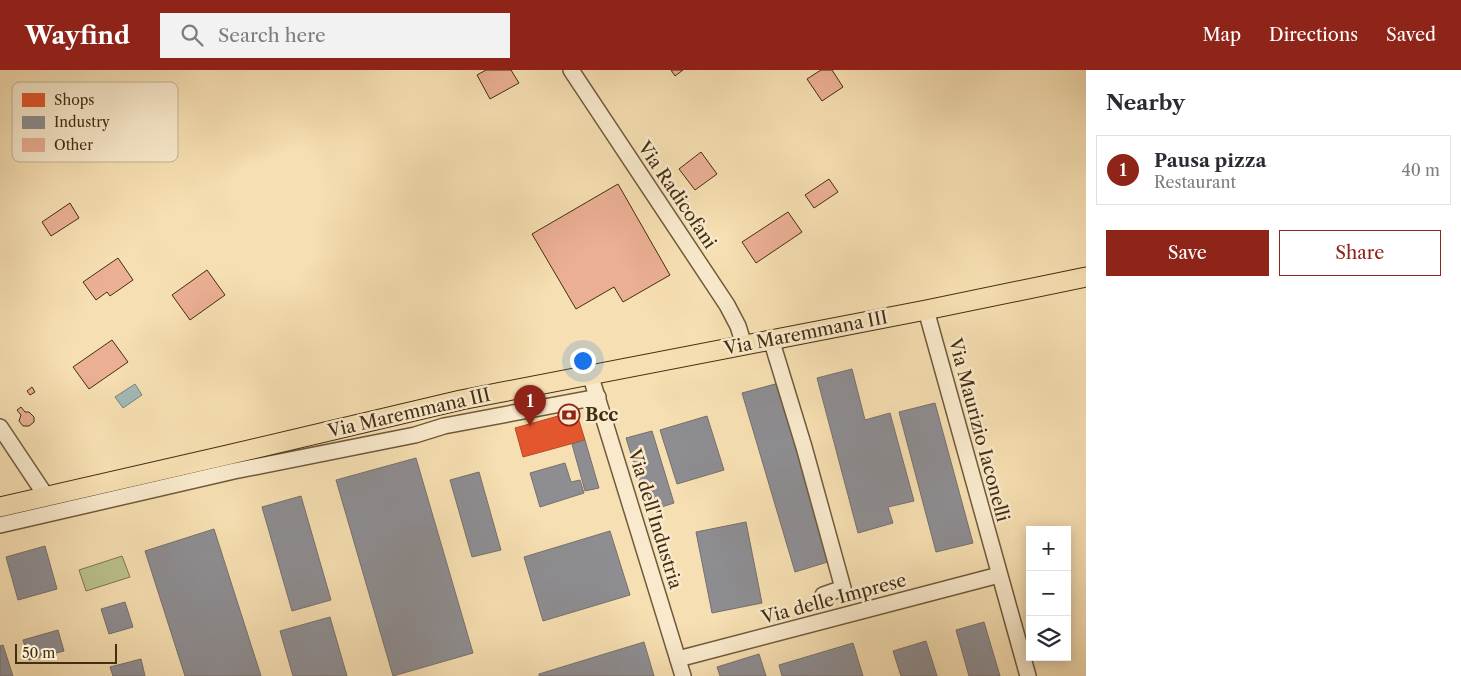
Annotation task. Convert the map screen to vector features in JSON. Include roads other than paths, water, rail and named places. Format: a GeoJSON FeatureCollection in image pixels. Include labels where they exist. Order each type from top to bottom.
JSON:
{"type":"FeatureCollection","features":[{"type":"Feature","properties":{"kind":"main road","name":"Via Maremmana III"},"geometry":{"type":"LineString","coordinates":[[0,506],[461,400],[1086,277]]}},
{"type":"Feature","properties":{"kind":"street","name":"Via Radicofani"},"geometry":{"type":"LineString","coordinates":[[571,70],[727,305],[738,326],[744,345]]}},
{"type":"Feature","properties":{"kind":"street","name":"Via Maurizio Iaconelli"},"geometry":{"type":"LineString","coordinates":[[926,310],[1028,676]]}},
{"type":"Feature","properties":{"kind":"street"},"geometry":{"type":"LineString","coordinates":[[771,340],[804,447],[843,588],[823,595]]}},
{"type":"Feature","properties":{"kind":"street","name":"Via dell'Industria"},"geometry":{"type":"LineString","coordinates":[[590,374],[683,676]]}},
{"type":"Feature","properties":{"kind":"street"},"geometry":{"type":"LineString","coordinates":[[0,525],[234,471],[415,435],[444,426],[598,397]]}},
{"type":"Feature","properties":{"kind":"street"},"geometry":{"type":"LineString","coordinates":[[0,427],[46,496]]}},
{"type":"Feature","properties":{"kind":"street","name":"Via delle Imprese"},"geometry":{"type":"LineString","coordinates":[[678,659],[999,575]]}},
{"type":"Feature","properties":{"kind":"water"},"geometry":{"type":"Polygon","coordinates":[[[135,384],[142,395],[123,408],[115,397],[135,384]]]}},
{"type":"Feature","properties":{"kind":"place","name":"Bcc"},"geometry":{"type":"Point","coordinates":[569,415]}},
{"type":"Feature","properties":{"kind":"place","name":"Pausa pizza"},"geometry":{"type":"Point","coordinates":[530,426]}}]}
